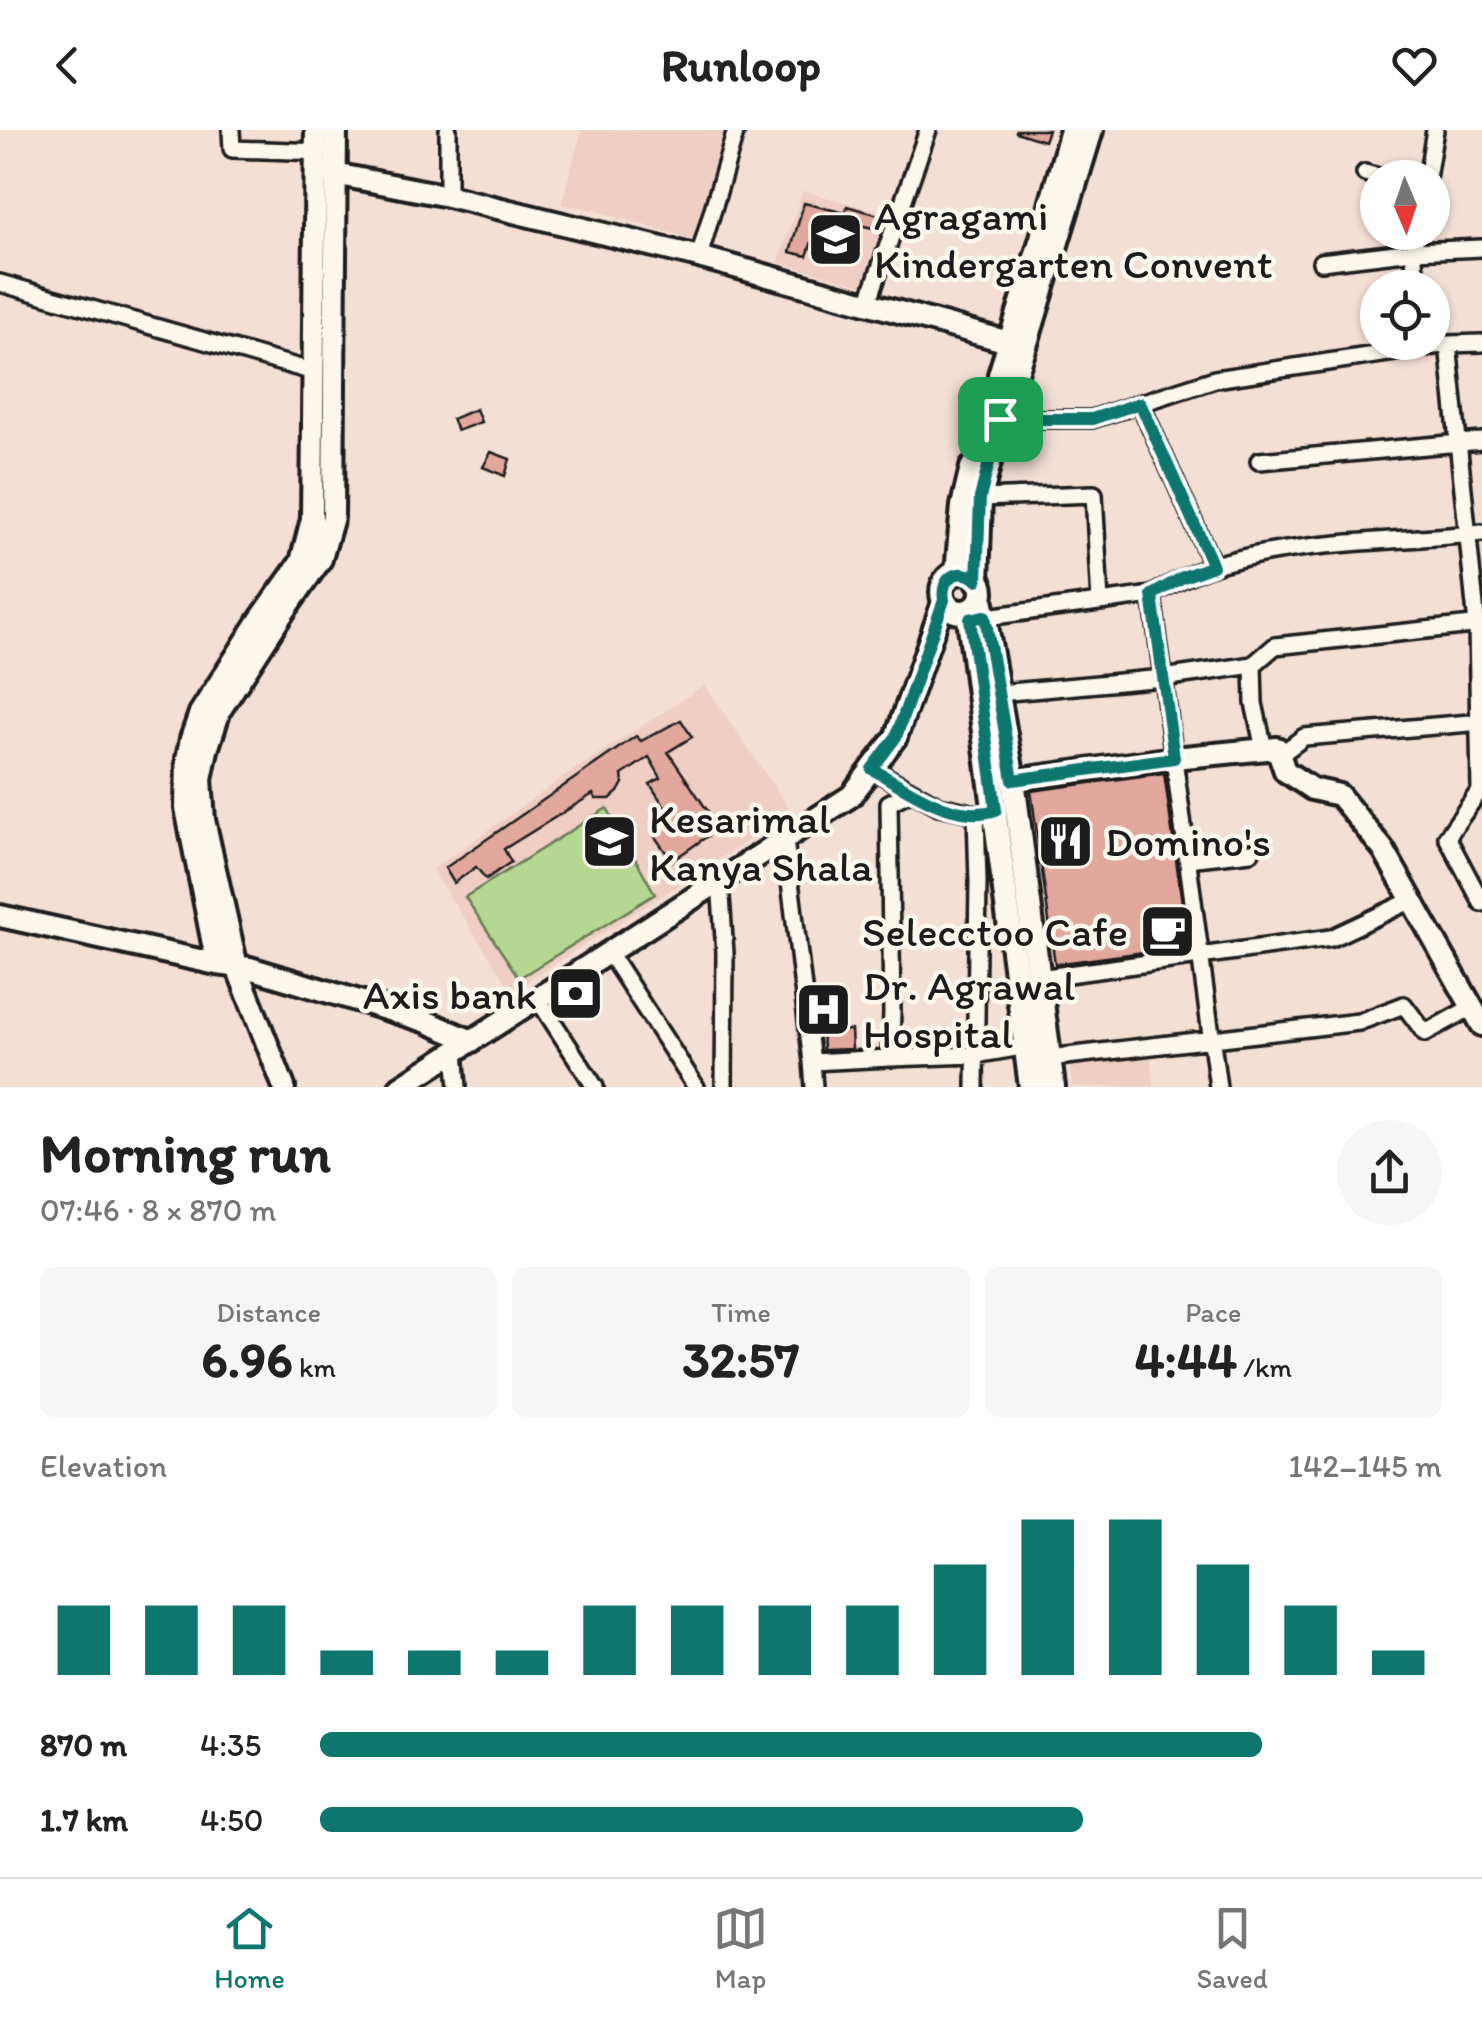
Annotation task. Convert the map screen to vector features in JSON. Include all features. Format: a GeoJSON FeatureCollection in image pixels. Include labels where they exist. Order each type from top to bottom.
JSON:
{"type":"FeatureCollection","features":[{"type":"Feature","properties":{"kind":"main road"},"geometry":{"type":"LineString","coordinates":[[227,965],[204,820],[201,780],[207,750],[220,710],[322,559],[332,517],[326,162],[316,130]]}},
{"type":"Feature","properties":{"kind":"main road"},"geometry":{"type":"LineString","coordinates":[[284,1087],[227,965],[186,808],[188,759],[200,713],[302,562],[312,519],[314,372],[326,162],[336,130]]}},
{"type":"Feature","properties":{"kind":"main road"},"geometry":{"type":"LineString","coordinates":[[1053,1087],[999,693],[973,603],[980,498],[1072,130]]}},
{"type":"Feature","properties":{"kind":"main road"},"geometry":{"type":"LineString","coordinates":[[1032,1087],[1005,882],[986,812],[966,492],[1091,130]]}},
{"type":"Feature","properties":{"kind":"main road"},"geometry":{"type":"LineString","coordinates":[[326,162],[1018,344]]}},
{"type":"Feature","properties":{"kind":"main road"},"geometry":{"type":"LineString","coordinates":[[400,1087],[851,796],[896,737],[941,606],[945,582],[973,603]]}},
{"type":"Feature","properties":{"kind":"main road"},"geometry":{"type":"LineString","coordinates":[[941,606],[952,614],[973,603]]}},
{"type":"Feature","properties":{"kind":"main road"},"geometry":{"type":"LineString","coordinates":[[1013,780],[1174,758],[1272,752],[1286,771],[1299,780],[1339,795],[1383,849],[1477,1016]]}},
{"type":"Feature","properties":{"kind":"main road"},"geometry":{"type":"LineString","coordinates":[[0,916],[250,968],[426,1021],[463,1046]]}},
{"type":"Feature","properties":{"kind":"street"},"geometry":{"type":"LineString","coordinates":[[231,130],[232,149],[326,162]]}},
{"type":"Feature","properties":{"kind":"street"},"geometry":{"type":"LineString","coordinates":[[448,130],[448,196]]}},
{"type":"Feature","properties":{"kind":"street"},"geometry":{"type":"LineString","coordinates":[[699,258],[736,130]]}},
{"type":"Feature","properties":{"kind":"street"},"geometry":{"type":"LineString","coordinates":[[868,304],[928,130]]}},
{"type":"Feature","properties":{"kind":"street"},"geometry":{"type":"LineString","coordinates":[[1429,160],[1435,130]]}},
{"type":"Feature","properties":{"kind":"street"},"geometry":{"type":"LineString","coordinates":[[1322,262],[1482,248]]}},
{"type":"Feature","properties":{"kind":"street"},"geometry":{"type":"LineString","coordinates":[[1414,251],[1416,270]]}},
{"type":"Feature","properties":{"kind":"street"},"geometry":{"type":"LineString","coordinates":[[0,284],[314,372]]}},
{"type":"Feature","properties":{"kind":"street"},"geometry":{"type":"LineString","coordinates":[[1450,344],[1482,343]]}},
{"type":"Feature","properties":{"kind":"street"},"geometry":{"type":"LineString","coordinates":[[1000,419],[1092,419],[1215,379],[1360,355]]}},
{"type":"Feature","properties":{"kind":"street"},"geometry":{"type":"LineString","coordinates":[[1450,360],[1458,443],[1475,534],[1481,722],[1480,790],[1447,837],[1482,903]]}},
{"type":"Feature","properties":{"kind":"street"},"geometry":{"type":"LineString","coordinates":[[1140,403],[1213,566]]}},
{"type":"Feature","properties":{"kind":"street"},"geometry":{"type":"LineString","coordinates":[[1259,460],[1482,441]]}},
{"type":"Feature","properties":{"kind":"street"},"geometry":{"type":"LineString","coordinates":[[980,498],[1094,494],[1100,602]]}},
{"type":"Feature","properties":{"kind":"street"},"geometry":{"type":"LineString","coordinates":[[973,603],[1100,602],[1152,595],[1213,566],[1288,550],[1475,534]]}},
{"type":"Feature","properties":{"kind":"street"},"geometry":{"type":"LineString","coordinates":[[1152,595],[1218,1087]]}},
{"type":"Feature","properties":{"kind":"street"},"geometry":{"type":"LineString","coordinates":[[999,693],[1162,678],[1252,665],[1275,646],[1480,624]]}},
{"type":"Feature","properties":{"kind":"street"},"geometry":{"type":"LineString","coordinates":[[1252,665],[1254,703],[1272,752],[1304,737],[1481,722]]}},
{"type":"Feature","properties":{"kind":"street"},"geometry":{"type":"LineString","coordinates":[[872,769],[940,806],[986,812],[978,882],[975,1087]]}},
{"type":"Feature","properties":{"kind":"street"},"geometry":{"type":"LineString","coordinates":[[890,1058],[888,803],[912,791]]}},
{"type":"Feature","properties":{"kind":"street"},"geometry":{"type":"LineString","coordinates":[[785,840],[814,1087]]}},
{"type":"Feature","properties":{"kind":"street"},"geometry":{"type":"LineString","coordinates":[[1187,859],[1252,852]]}},
{"type":"Feature","properties":{"kind":"street"},"geometry":{"type":"LineString","coordinates":[[720,882],[725,953],[724,1087]]}},
{"type":"Feature","properties":{"kind":"street"},"geometry":{"type":"LineString","coordinates":[[978,882],[1005,882]]}},
{"type":"Feature","properties":{"kind":"street"},"geometry":{"type":"LineString","coordinates":[[1038,978],[1331,938],[1412,900]]}},
{"type":"Feature","properties":{"kind":"street"},"geometry":{"type":"LineString","coordinates":[[610,952],[696,1087]]}},
{"type":"Feature","properties":{"kind":"street"},"geometry":{"type":"LineString","coordinates":[[538,999],[595,1087]]}},
{"type":"Feature","properties":{"kind":"street"},"geometry":{"type":"LineString","coordinates":[[812,1062],[975,1054],[1027,1046],[1049,1058],[1359,1022],[1404,1004],[1425,1033],[1477,1016]]}},
{"type":"Feature","properties":{"kind":"street"},"geometry":{"type":"LineString","coordinates":[[458,1087],[463,1046]]}},
{"type":"Feature","properties":{"kind":"shaded area"},"geometry":{"type":"Polygon","coordinates":[[[582,130],[744,130],[706,243],[561,204],[582,130]]]}},
{"type":"Feature","properties":{"kind":"shaded area","name":"Agragami Kindergarten Convent"},"geometry":{"type":"Polygon","coordinates":[[[803,191],[893,215],[867,286],[778,262],[803,191]]]}},
{"type":"Feature","properties":{"kind":"shaded area","name":"Kesarimal Kanya Shala"},"geometry":{"type":"Polygon","coordinates":[[[705,685],[792,813],[512,991],[432,870],[568,774],[705,685]]]}},
{"type":"Feature","properties":{"kind":"shaded area"},"geometry":{"type":"Polygon","coordinates":[[[1150,1051],[1154,1087],[1072,1087],[1070,1064],[1150,1051]]]}},
{"type":"Feature","properties":{"kind":"green space"},"geometry":{"type":"Polygon","coordinates":[[[607,808],[655,894],[519,978],[465,897],[607,808]]]}},
{"type":"Feature","properties":{"kind":"building"},"geometry":{"type":"Polygon","coordinates":[[[1016,130],[1048,130],[1044,141],[1016,130]]]}},
{"type":"Feature","properties":{"kind":"building"},"geometry":{"type":"Polygon","coordinates":[[[804,203],[845,213],[847,206],[886,217],[881,230],[860,225],[856,237],[817,227],[807,256],[790,252],[804,203]]]}},
{"type":"Feature","properties":{"kind":"building"},"geometry":{"type":"Polygon","coordinates":[[[476,409],[481,422],[457,431],[452,419],[476,409]]]}},
{"type":"Feature","properties":{"kind":"building"},"geometry":{"type":"Polygon","coordinates":[[[491,452],[510,459],[505,476],[483,467],[491,452]]]}},
{"type":"Feature","properties":{"kind":"building"},"geometry":{"type":"Polygon","coordinates":[[[681,720],[692,737],[668,752],[719,828],[672,861],[653,834],[673,820],[650,784],[661,778],[649,757],[622,775],[623,783],[610,799],[596,799],[593,794],[504,849],[511,862],[486,879],[476,867],[454,883],[445,868],[636,736],[641,741],[681,720]]]}},
{"type":"Feature","properties":{"kind":"building"},"geometry":{"type":"Polygon","coordinates":[[[1164,773],[1188,946],[1055,964],[1031,791],[1164,773]]]}},
{"type":"Feature","properties":{"kind":"building"},"geometry":{"type":"Polygon","coordinates":[[[832,997],[834,1031],[851,1030],[852,1049],[823,1050],[816,998],[832,997]]]}},
{"type":"Feature","properties":{"kind":"place","name":"Agragami Kindergarten Convent"},"geometry":{"type":"Point","coordinates":[835,239]}},
{"type":"Feature","properties":{"kind":"place","name":"Domino's"},"geometry":{"type":"Point","coordinates":[1066,841]}},
{"type":"Feature","properties":{"kind":"place","name":"Kesarimal Kanya Shala"},"geometry":{"type":"Point","coordinates":[610,842]}},
{"type":"Feature","properties":{"kind":"place","name":"Selecctoo Cafe"},"geometry":{"type":"Point","coordinates":[1167,931]}},
{"type":"Feature","properties":{"kind":"place","name":"Axis bank"},"geometry":{"type":"Point","coordinates":[576,994]}},
{"type":"Feature","properties":{"kind":"place","name":"Dr. Agrawal Hospital"},"geometry":{"type":"Point","coordinates":[824,1009]}},
{"type":"Feature","properties":{"kind":"route"},"geometry":{"type":"LineString","coordinates":[[1140,403],[1213,566],[1152,595],[1174,758],[1013,780],[985,616],[970,619],[996,810],[976,814],[940,806],[872,769],[896,737],[944,600],[945,582],[960,572],[977,580],[980,498],[1000,419],[1092,419],[1140,403]]}}]}
